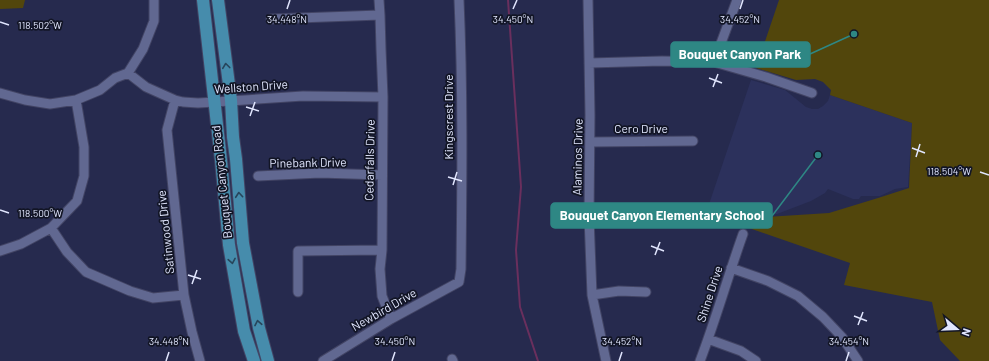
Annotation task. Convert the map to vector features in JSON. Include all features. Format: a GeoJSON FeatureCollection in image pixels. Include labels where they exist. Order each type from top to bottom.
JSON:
{"type":"FeatureCollection","features":[{"type":"Feature","properties":{"kind":"main road","name":"Bouquet Canyon Road"},"geometry":{"type":"LineString","coordinates":[[203,0],[229,245],[244,331],[254,361]]}},
{"type":"Feature","properties":{"kind":"main road","name":"Bouquet Canyon Road"},"geometry":{"type":"LineString","coordinates":[[218,0],[231,100],[243,243],[259,328],[268,361]]}},
{"type":"Feature","properties":{"kind":"street"},"geometry":{"type":"LineString","coordinates":[[0,94],[50,104],[76,100],[100,90],[115,78],[128,72],[143,49],[154,20],[154,0]]}},
{"type":"Feature","properties":{"kind":"street","name":"Cedarfalls Drive"},"geometry":{"type":"LineString","coordinates":[[379,0],[383,97],[382,250],[380,269],[382,296],[391,319]]}},
{"type":"Feature","properties":{"kind":"street","name":"Kingscrest Drive"},"geometry":{"type":"LineString","coordinates":[[459,282],[461,269],[462,154],[460,0]]}},
{"type":"Feature","properties":{"kind":"street","name":"Alaminos Drive"},"geometry":{"type":"LineString","coordinates":[[588,0],[590,63],[589,217],[592,294],[606,361]]}},
{"type":"Feature","properties":{"kind":"street"},"geometry":{"type":"LineString","coordinates":[[714,62],[738,0]]}},
{"type":"Feature","properties":{"kind":"street"},"geometry":{"type":"LineString","coordinates":[[271,18],[380,15]]}},
{"type":"Feature","properties":{"kind":"street"},"geometry":{"type":"LineString","coordinates":[[590,63],[662,61],[714,62],[812,93]]}},
{"type":"Feature","properties":{"kind":"street","name":"Wellston Drive"},"geometry":{"type":"LineString","coordinates":[[128,72],[146,87],[175,100],[198,103],[303,96],[383,97]]}},
{"type":"Feature","properties":{"kind":"street"},"geometry":{"type":"LineString","coordinates":[[0,251],[21,244],[51,228],[77,201],[84,176],[84,147],[76,100]]}},
{"type":"Feature","properties":{"kind":"street","name":"Satinwood Drive"},"geometry":{"type":"LineString","coordinates":[[175,100],[167,130],[184,295],[200,361]]}},
{"type":"Feature","properties":{"kind":"street","name":"Cero Drive"},"geometry":{"type":"LineString","coordinates":[[590,142],[693,141]]}},
{"type":"Feature","properties":{"kind":"street","name":"Pinebank Drive"},"geometry":{"type":"LineString","coordinates":[[258,176],[320,174],[382,175]]}},
{"type":"Feature","properties":{"kind":"street"},"geometry":{"type":"LineString","coordinates":[[589,217],[666,214]]}},
{"type":"Feature","properties":{"kind":"street"},"geometry":{"type":"LineString","coordinates":[[51,228],[67,252],[86,272],[130,291],[153,298],[184,295]]}},
{"type":"Feature","properties":{"kind":"street","name":"Shine Drive"},"geometry":{"type":"LineString","coordinates":[[700,361],[743,234]]}},
{"type":"Feature","properties":{"kind":"street"},"geometry":{"type":"LineString","coordinates":[[298,292],[298,251],[382,250]]}},
{"type":"Feature","properties":{"kind":"street"},"geometry":{"type":"LineString","coordinates":[[731,268],[768,281],[798,296],[824,318],[842,337],[858,361]]}},
{"type":"Feature","properties":{"kind":"street","name":"Newbird Drive"},"geometry":{"type":"LineString","coordinates":[[323,361],[391,319],[459,282]]}},
{"type":"Feature","properties":{"kind":"street"},"geometry":{"type":"LineString","coordinates":[[592,294],[619,291],[646,292]]}},
{"type":"Feature","properties":{"kind":"street"},"geometry":{"type":"LineString","coordinates":[[708,339],[741,351],[756,361]]}},
{"type":"Feature","properties":{"kind":"shaded area"},"geometry":{"type":"Polygon","coordinates":[[[0,0],[25,0],[23,8],[0,9],[0,0]]]}},
{"type":"Feature","properties":{"kind":"shaded area"},"geometry":{"type":"Polygon","coordinates":[[[779,0],[989,0],[989,361],[960,361],[940,340],[932,302],[844,285],[850,263],[749,228],[755,214],[766,217],[829,213],[909,188],[912,123],[830,95],[831,90],[823,82],[815,79],[796,80],[756,68],[779,0]]]}},
{"type":"Feature","properties":{"kind":"shaded area"},"geometry":{"type":"Polygon","coordinates":[[[751,80],[785,90],[806,107],[812,109],[818,109],[823,106],[828,101],[830,95],[912,123],[908,187],[895,189],[880,196],[861,196],[859,199],[853,199],[828,189],[825,193],[811,201],[777,214],[766,215],[753,211],[747,228],[705,216],[751,80]]]}},
{"type":"Feature","properties":{"kind":"waterway"},"geometry":{"type":"LineString","coordinates":[[508,0],[521,187],[516,250],[520,307],[538,361]]}},
{"type":"Feature","properties":{"kind":"place","name":"Bouquet Canyon Park"},"geometry":{"type":"Point","coordinates":[854,34]}},
{"type":"Feature","properties":{"kind":"place","name":"Bouquet Canyon Elementary School"},"geometry":{"type":"Point","coordinates":[818,155]}}]}
